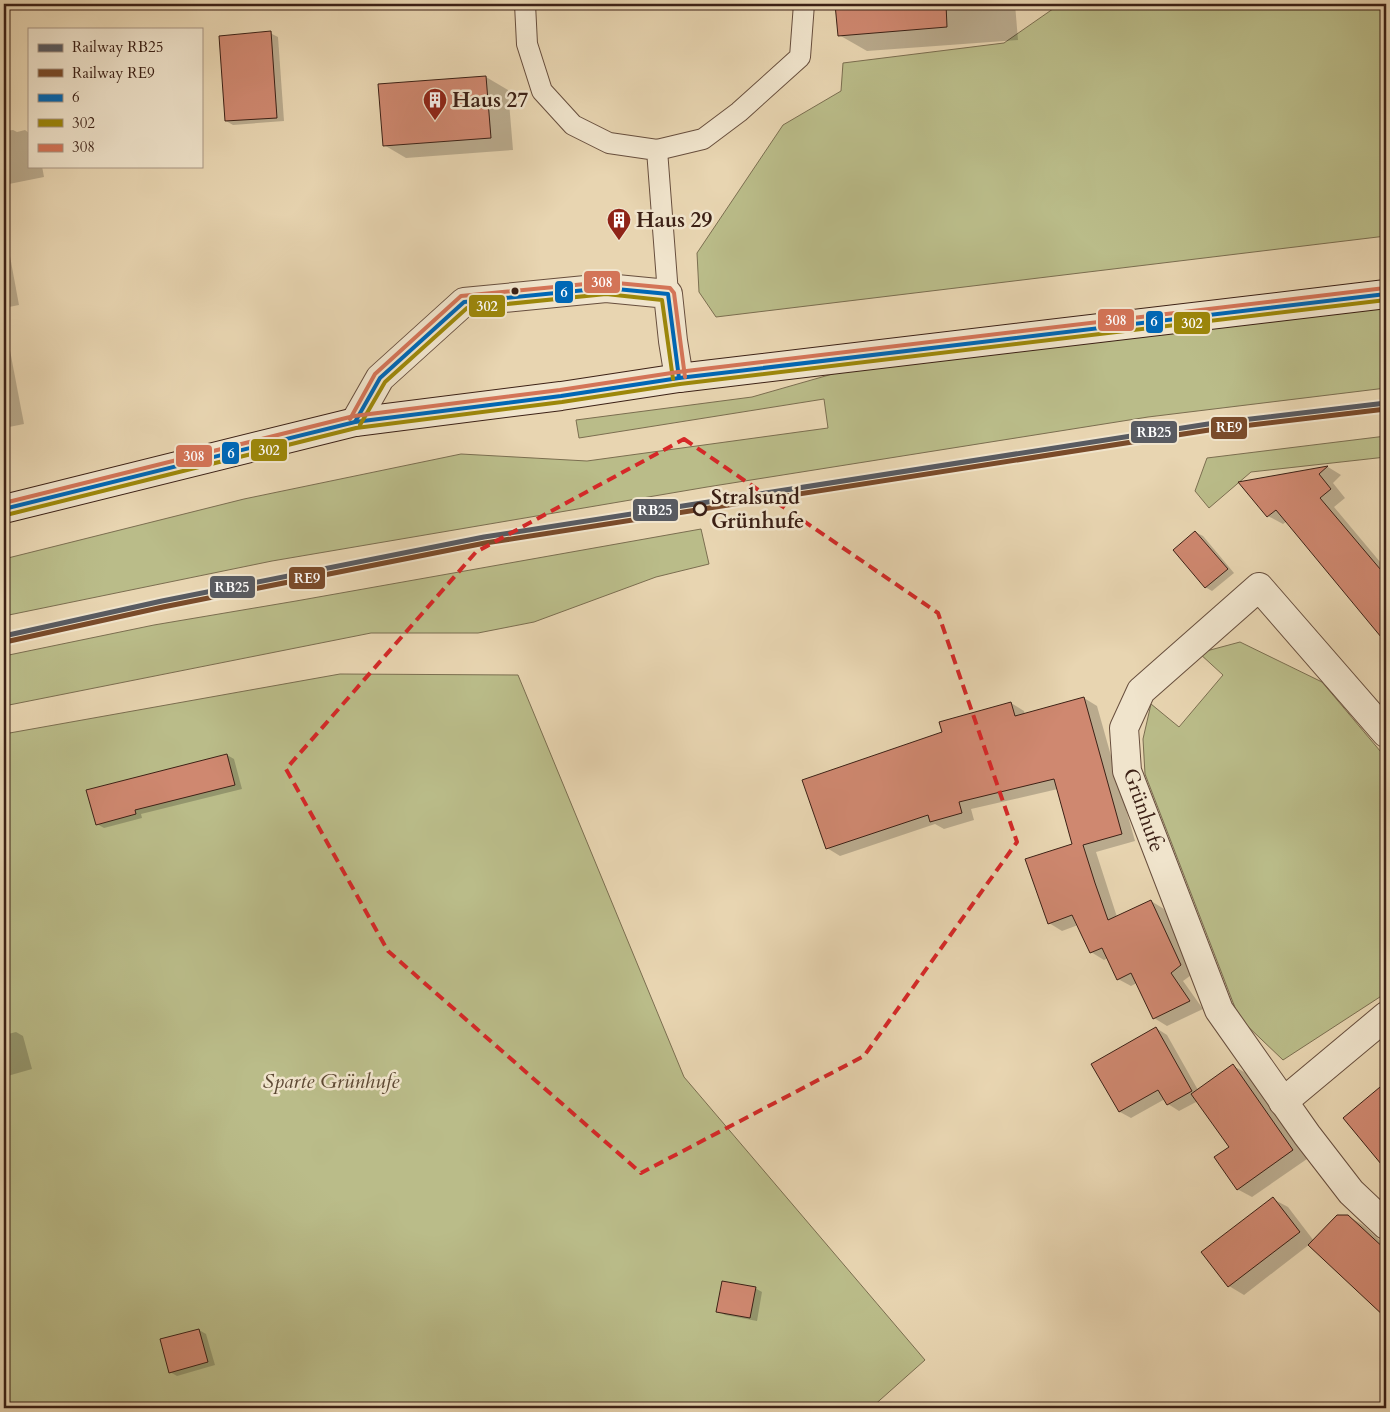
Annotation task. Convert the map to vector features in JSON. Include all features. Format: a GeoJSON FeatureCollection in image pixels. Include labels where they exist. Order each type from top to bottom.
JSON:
{"type":"FeatureCollection","features":[{"type":"Feature","properties":{"kind":"street"},"geometry":{"type":"LineString","coordinates":[[355,422],[380,378],[464,302],[606,288],[668,294],[673,341],[680,378]]}},
{"type":"Feature","properties":{"kind":"street"},"geometry":{"type":"LineString","coordinates":[[4,509],[355,422],[562,396],[680,378],[1386,294]]}},
{"type":"Feature","properties":{"kind":"street","name":"Grünhufe"},"geometry":{"type":"LineString","coordinates":[[1386,733],[1259,587],[1142,691],[1124,728],[1128,771],[1220,1010],[1283,1102],[1351,1192],[1386,1225]]}},
{"type":"Feature","properties":{"kind":"street"},"geometry":{"type":"LineString","coordinates":[[1283,1102],[1386,1016]]}},
{"type":"Feature","properties":{"kind":"lane"},"geometry":{"type":"LineString","coordinates":[[525,4],[527,44],[542,91],[573,126],[609,143],[657,150],[703,140],[740,112],[800,57],[804,4]]}},
{"type":"Feature","properties":{"kind":"lane"},"geometry":{"type":"LineString","coordinates":[[657,150],[668,294]]}},
{"type":"Feature","properties":{"kind":"highlighted area"},"geometry":{"type":"Polygon","coordinates":[[[684,439],[938,613],[1017,842],[864,1056],[641,1173],[388,951],[286,769],[476,552],[684,439]]]}},
{"type":"Feature","properties":{"kind":"green space"},"geometry":{"type":"Polygon","coordinates":[[[1060,4],[1386,4],[1386,236],[716,317],[699,292],[697,253],[783,125],[841,91],[843,63],[1004,43],[1060,4]]]}},
{"type":"Feature","properties":{"kind":"green space"},"geometry":{"type":"Polygon","coordinates":[[[1386,308],[1386,388],[1148,417],[707,487],[272,561],[4,616],[4,559],[244,499],[461,454],[587,461],[828,428],[824,399],[579,438],[576,420],[752,397],[836,373],[1386,308]]]}},
{"type":"Feature","properties":{"kind":"green space"},"geometry":{"type":"Polygon","coordinates":[[[1386,436],[1386,457],[1251,472],[1209,508],[1195,491],[1207,458],[1386,436]]]}},
{"type":"Feature","properties":{"kind":"green space"},"geometry":{"type":"Polygon","coordinates":[[[701,529],[709,564],[656,577],[534,622],[478,633],[371,633],[4,706],[4,656],[154,625],[701,529]]]}},
{"type":"Feature","properties":{"kind":"green space"},"geometry":{"type":"Polygon","coordinates":[[[1240,642],[1322,682],[1386,758],[1386,993],[1283,1060],[1239,1018],[1145,774],[1143,739],[1151,704],[1179,727],[1223,675],[1199,653],[1240,642]]]}},
{"type":"Feature","properties":{"kind":"green space","name":"Sparte Grünhufe"},"geometry":{"type":"Polygon","coordinates":[[[340,674],[518,675],[684,1077],[925,1360],[871,1408],[4,1408],[4,734],[340,674]]]}},
{"type":"Feature","properties":{"kind":"building"},"geometry":{"type":"Polygon","coordinates":[[[835,4],[946,4],[947,27],[838,36],[835,4]]]}},
{"type":"Feature","properties":{"kind":"building"},"geometry":{"type":"Polygon","coordinates":[[[271,31],[277,118],[225,121],[219,36],[271,31]]]}},
{"type":"Feature","properties":{"kind":"building","name":"Haus 27"},"geometry":{"type":"Polygon","coordinates":[[[486,76],[491,138],[383,146],[378,84],[486,76]]]}},
{"type":"Feature","properties":{"kind":"building"},"geometry":{"type":"Polygon","coordinates":[[[1328,466],[1319,474],[1331,489],[1320,498],[1386,576],[1386,643],[1276,510],[1267,517],[1238,482],[1328,466]]]}},
{"type":"Feature","properties":{"kind":"building"},"geometry":{"type":"Polygon","coordinates":[[[1195,531],[1228,569],[1205,588],[1173,550],[1195,531]]]}},
{"type":"Feature","properties":{"kind":"building"},"geometry":{"type":"Polygon","coordinates":[[[1084,697],[1122,834],[1083,845],[1095,883],[1108,920],[1151,900],[1181,965],[1171,973],[1190,1001],[1153,1019],[1131,973],[1117,980],[1102,948],[1090,953],[1072,915],[1048,924],[1025,859],[1072,844],[1054,779],[959,802],[962,813],[930,822],[928,815],[826,849],[802,780],[942,732],[939,722],[1011,702],[1015,716],[1084,697]]]}},
{"type":"Feature","properties":{"kind":"building"},"geometry":{"type":"Polygon","coordinates":[[[227,754],[235,785],[135,810],[136,814],[96,825],[86,790],[227,754]]]}},
{"type":"Feature","properties":{"kind":"building"},"geometry":{"type":"Polygon","coordinates":[[[1156,1027],[1192,1091],[1167,1105],[1158,1090],[1119,1112],[1091,1064],[1156,1027]]]}},
{"type":"Feature","properties":{"kind":"building"},"geometry":{"type":"Polygon","coordinates":[[[1233,1064],[1293,1150],[1237,1190],[1214,1157],[1229,1147],[1191,1094],[1233,1064]]]}},
{"type":"Feature","properties":{"kind":"building"},"geometry":{"type":"Polygon","coordinates":[[[1386,1082],[1386,1170],[1343,1118],[1386,1082]]]}},
{"type":"Feature","properties":{"kind":"building"},"geometry":{"type":"Polygon","coordinates":[[[1273,1197],[1300,1232],[1228,1287],[1201,1252],[1273,1197]]]}},
{"type":"Feature","properties":{"kind":"building"},"geometry":{"type":"Polygon","coordinates":[[[1337,1215],[1348,1215],[1386,1250],[1386,1318],[1308,1245],[1337,1215]]]}},
{"type":"Feature","properties":{"kind":"building"},"geometry":{"type":"Polygon","coordinates":[[[722,1281],[756,1287],[750,1318],[716,1312],[722,1281]]]}},
{"type":"Feature","properties":{"kind":"building"},"geometry":{"type":"Polygon","coordinates":[[[199,1329],[208,1362],[169,1373],[160,1339],[199,1329]]]}},
{"type":"Feature","properties":{"kind":"rail line","name":"RB25"},"geometry":{"type":"LineString","coordinates":[[4,636],[162,601],[484,537],[1208,424],[1386,403]]}},
{"type":"Feature","properties":{"kind":"rail line","name":"RE9"},"geometry":{"type":"LineString","coordinates":[[5,642],[163,607],[485,543],[1209,430],[1386,409]]}},
{"type":"Feature","properties":{"kind":"transit line","name":"308"},"geometry":{"type":"LineString","coordinates":[[350,419],[375,374],[461,296],[606,282],[670,288],[674,293],[685,377]]}},
{"type":"Feature","properties":{"kind":"transit line","name":"6"},"geometry":{"type":"LineString","coordinates":[[355,422],[380,378],[464,302],[606,288],[668,294],[679,378]]}},
{"type":"Feature","properties":{"kind":"transit line","name":"308"},"geometry":{"type":"LineString","coordinates":[[4,503],[354,416],[560,390],[678,372],[1385,288]]}},
{"type":"Feature","properties":{"kind":"transit line","name":"302"},"geometry":{"type":"LineString","coordinates":[[360,425],[385,382],[467,308],[606,294],[662,300],[673,379]]}},
{"type":"Feature","properties":{"kind":"transit line","name":"6"},"geometry":{"type":"LineString","coordinates":[[4,509],[355,422],[561,396],[679,378],[1386,294]]}},
{"type":"Feature","properties":{"kind":"transit line","name":"302"},"geometry":{"type":"LineString","coordinates":[[6,515],[356,428],[562,402],[680,384],[1386,300]]}},
{"type":"Feature","properties":{"kind":"place","name":"Haus 27"},"geometry":{"type":"Point","coordinates":[435,121]}},
{"type":"Feature","properties":{"kind":"place","name":"Haus 29"},"geometry":{"type":"Point","coordinates":[619,241]}},
{"type":"Feature","properties":{"kind":"place","name":"Stralsund Grünhufe"},"geometry":{"type":"Point","coordinates":[700,509]}}]}
